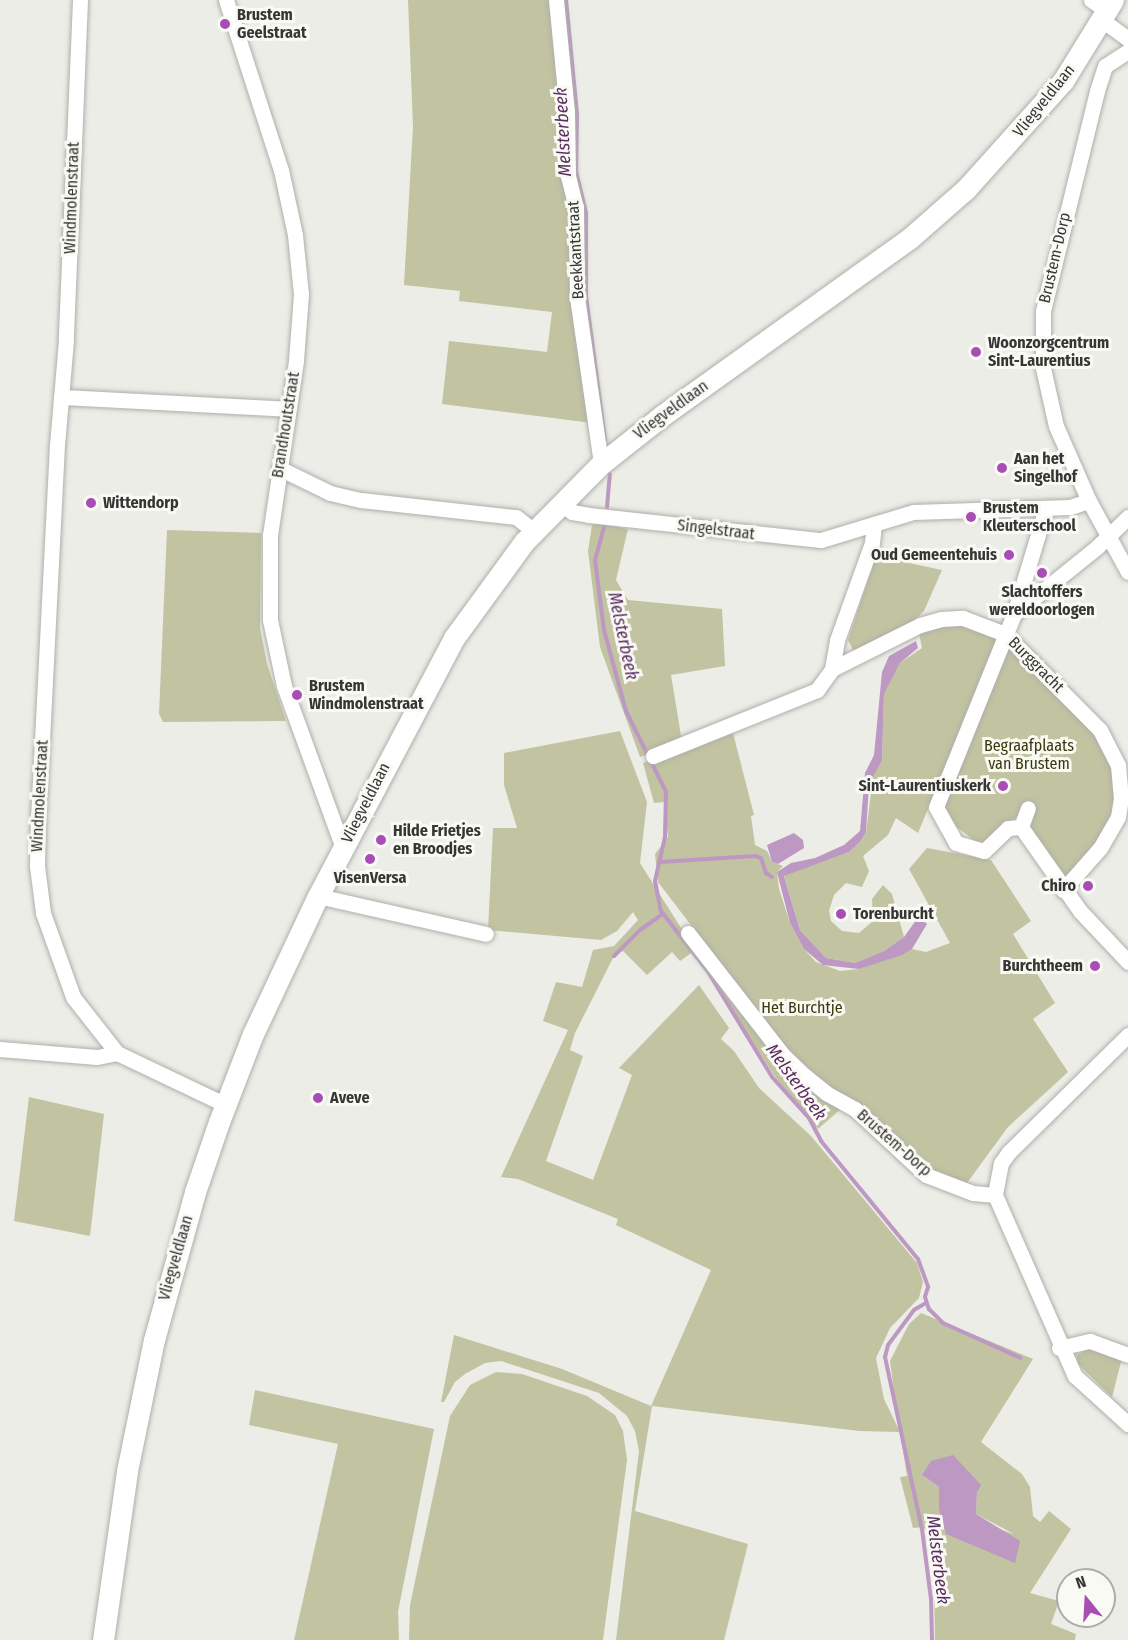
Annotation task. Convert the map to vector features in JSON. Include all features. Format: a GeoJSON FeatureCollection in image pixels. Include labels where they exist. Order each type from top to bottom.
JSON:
{"type":"FeatureCollection","features":[{"type":"Feature","properties":{"kind":"main road","name":"Vliegveldlaan"},"geometry":{"type":"LineString","coordinates":[[103,1640],[128,1471],[153,1340],[195,1192],[253,1034],[318,896],[454,638],[534,531],[601,464],[936,217],[1063,81],[1104,8]]}},
{"type":"Feature","properties":{"kind":"street","name":"Windmolenstraat"},"geometry":{"type":"LineString","coordinates":[[80,0],[37,866],[43,913],[56,958],[73,997],[117,1053],[226,1105]]}},
{"type":"Feature","properties":{"kind":"street","name":"Brandhoutstraat"},"geometry":{"type":"LineString","coordinates":[[226,0],[281,170],[295,235],[301,294],[289,409],[267,562],[274,651],[327,813],[343,848]]}},
{"type":"Feature","properties":{"kind":"street","name":"Beekkantstraat"},"geometry":{"type":"LineString","coordinates":[[556,0],[567,112],[568,176],[576,207],[578,297],[601,464]]}},
{"type":"Feature","properties":{"kind":"street"},"geometry":{"type":"LineString","coordinates":[[1104,8],[1128,39]]}},
{"type":"Feature","properties":{"kind":"street","name":"Brustem-Dorp"},"geometry":{"type":"LineString","coordinates":[[1128,51],[1105,66],[1043,311],[1043,368],[1049,403],[1089,501],[1128,572]]}},
{"type":"Feature","properties":{"kind":"street"},"geometry":{"type":"LineString","coordinates":[[61,397],[289,409]]}},
{"type":"Feature","properties":{"kind":"street"},"geometry":{"type":"LineString","coordinates":[[279,468],[340,495],[516,517],[534,531]]}},
{"type":"Feature","properties":{"kind":"street","name":"Singelstraat"},"geometry":{"type":"LineString","coordinates":[[560,503],[572,512],[589,515],[805,540],[840,537],[913,512],[1046,508],[1089,501]]}},
{"type":"Feature","properties":{"kind":"street"},"geometry":{"type":"LineString","coordinates":[[832,669],[920,625],[941,619],[963,618],[1005,633],[1014,614],[1046,508]]}},
{"type":"Feature","properties":{"kind":"street"},"geometry":{"type":"LineString","coordinates":[[1014,614],[1109,536],[1128,517]]}},
{"type":"Feature","properties":{"kind":"street"},"geometry":{"type":"LineString","coordinates":[[653,756],[784,706],[817,690],[832,669],[837,640],[872,543],[874,524]]}},
{"type":"Feature","properties":{"kind":"street","name":"Burggracht"},"geometry":{"type":"LineString","coordinates":[[1021,826],[1008,828],[984,850],[956,843],[936,807],[1005,633],[1100,730],[1118,765],[1121,798],[1118,817],[1100,848],[1063,890]]}},
{"type":"Feature","properties":{"kind":"street"},"geometry":{"type":"LineString","coordinates":[[1028,808],[1021,826],[1063,890],[1128,962]]}},
{"type":"Feature","properties":{"kind":"street"},"geometry":{"type":"LineString","coordinates":[[318,896],[486,934]]}},
{"type":"Feature","properties":{"kind":"street","name":"Brustem-Dorp"},"geometry":{"type":"LineString","coordinates":[[688,933],[755,1020],[804,1075],[826,1094],[855,1109],[926,1175],[973,1193],[994,1196]]}},
{"type":"Feature","properties":{"kind":"street"},"geometry":{"type":"LineString","coordinates":[[1128,1035],[1009,1152],[1001,1163],[994,1196],[1059,1348],[1075,1376],[1128,1424]]}},
{"type":"Feature","properties":{"kind":"street"},"geometry":{"type":"LineString","coordinates":[[0,1049],[97,1057],[117,1053]]}},
{"type":"Feature","properties":{"kind":"street"},"geometry":{"type":"LineString","coordinates":[[1059,1348],[1090,1341],[1128,1355]]}},
{"type":"Feature","properties":{"kind":"green space"},"geometry":{"type":"Polygon","coordinates":[[[408,0],[551,0],[592,423],[442,404],[449,341],[547,352],[552,312],[459,301],[460,291],[404,285],[413,127],[408,0]]]}},
{"type":"Feature","properties":{"kind":"green space"},"geometry":{"type":"Polygon","coordinates":[[[597,523],[628,529],[616,580],[628,600],[722,609],[725,666],[671,675],[682,742],[640,757],[600,647],[588,551],[592,525],[597,523]]]}},
{"type":"Feature","properties":{"kind":"green space"},"geometry":{"type":"Polygon","coordinates":[[[167,530],[261,533],[260,628],[267,664],[286,721],[163,722],[159,714],[167,530]]]}},
{"type":"Feature","properties":{"kind":"green space"},"geometry":{"type":"Polygon","coordinates":[[[876,556],[942,570],[924,611],[914,621],[854,652],[848,640],[876,556]]]}},
{"type":"Feature","properties":{"kind":"green space"},"geometry":{"type":"Polygon","coordinates":[[[961,624],[999,638],[918,833],[896,818],[888,835],[863,856],[869,871],[862,887],[846,883],[834,895],[829,911],[831,921],[842,931],[859,933],[873,921],[872,899],[883,885],[892,894],[904,937],[884,951],[855,963],[826,958],[800,930],[784,875],[849,852],[860,842],[866,832],[874,769],[882,760],[884,693],[900,663],[922,648],[919,633],[961,624]]]}},
{"type":"Feature","properties":{"kind":"green space","name":"Begraafplaats van Brustem"},"geometry":{"type":"Polygon","coordinates":[[[1006,646],[1092,730],[1109,753],[1116,789],[1110,824],[1064,884],[1018,816],[980,845],[939,813],[1006,646]]]}},
{"type":"Feature","properties":{"kind":"green space"},"geometry":{"type":"Polygon","coordinates":[[[620,731],[647,802],[640,863],[695,950],[842,1108],[818,1129],[779,1083],[694,951],[680,961],[672,952],[647,975],[623,951],[615,954],[575,1033],[570,1050],[583,1056],[546,1161],[593,1180],[632,1075],[619,1068],[699,985],[729,1028],[721,1039],[734,1051],[759,1088],[811,1136],[917,1263],[923,1282],[919,1298],[890,1328],[876,1358],[884,1399],[899,1430],[890,1361],[909,1324],[921,1313],[1033,1359],[981,1442],[1022,1474],[1030,1487],[1033,1516],[1040,1522],[1049,1511],[1071,1529],[1030,1593],[1056,1600],[1056,1610],[1051,1624],[1056,1628],[1076,1634],[1075,1640],[935,1640],[933,1538],[923,1527],[913,1528],[900,1477],[907,1476],[900,1432],[859,1431],[652,1406],[635,1511],[748,1544],[724,1640],[616,1640],[639,1451],[635,1431],[627,1416],[599,1393],[501,1361],[485,1363],[465,1374],[455,1382],[444,1402],[441,1402],[454,1335],[562,1369],[651,1406],[711,1270],[616,1225],[618,1219],[518,1179],[501,1177],[568,1030],[543,1021],[556,982],[582,987],[593,950],[614,946],[638,920],[633,912],[617,931],[601,940],[488,930],[493,828],[517,828],[504,785],[504,753],[620,731]],[[922,1475],[939,1487],[939,1509],[1014,1534],[976,1514],[977,1491],[922,1475]]]}},
{"type":"Feature","properties":{"kind":"green space","name":"Het Burchtje"},"geometry":{"type":"Polygon","coordinates":[[[733,733],[754,815],[751,816],[755,845],[767,851],[772,862],[783,866],[777,872],[779,889],[790,923],[804,949],[816,962],[840,971],[859,969],[912,949],[926,952],[950,943],[909,869],[927,848],[991,860],[1031,921],[1013,934],[1055,1003],[1033,1019],[1068,1072],[1008,1127],[967,1183],[933,1171],[787,1051],[658,882],[655,854],[668,837],[664,802],[654,803],[643,763],[733,733]]]}},
{"type":"Feature","properties":{"kind":"green space"},"geometry":{"type":"Polygon","coordinates":[[[29,1097],[104,1114],[90,1236],[14,1221],[29,1097]]]}},
{"type":"Feature","properties":{"kind":"green space"},"geometry":{"type":"Polygon","coordinates":[[[1091,1347],[1122,1358],[1112,1397],[1077,1363],[1077,1355],[1091,1347]]]}},
{"type":"Feature","properties":{"kind":"green space"},"geometry":{"type":"Polygon","coordinates":[[[496,1372],[522,1374],[587,1396],[615,1415],[623,1431],[627,1460],[603,1640],[409,1640],[410,1605],[450,1416],[470,1385],[496,1372]]]}},
{"type":"Feature","properties":{"kind":"green space"},"geometry":{"type":"Polygon","coordinates":[[[255,1390],[434,1429],[398,1612],[399,1640],[294,1640],[338,1444],[249,1425],[255,1390]]]}},
{"type":"Feature","properties":{"kind":"shaded area"},"geometry":{"type":"Polygon","coordinates":[[[916,641],[918,648],[900,663],[884,694],[882,760],[869,784],[866,832],[860,842],[849,852],[784,876],[800,930],[826,958],[855,963],[884,951],[904,937],[919,916],[927,924],[912,949],[902,955],[859,969],[823,965],[804,949],[790,923],[777,872],[791,863],[815,858],[844,845],[860,831],[865,773],[874,755],[882,672],[889,656],[916,641]]]}},
{"type":"Feature","properties":{"kind":"shaded area"},"geometry":{"type":"Polygon","coordinates":[[[794,833],[803,840],[804,848],[778,864],[772,862],[767,845],[794,833]]]}},
{"type":"Feature","properties":{"kind":"shaded area"},"geometry":{"type":"Polygon","coordinates":[[[953,1455],[981,1485],[977,1492],[976,1514],[1020,1541],[1015,1563],[946,1534],[939,1509],[939,1487],[922,1475],[931,1461],[953,1455]]]}},
{"type":"Feature","properties":{"kind":"waterway","name":"Melsterbeek"},"geometry":{"type":"LineString","coordinates":[[566,0],[577,115],[576,171],[586,213],[586,296],[605,440]]}},
{"type":"Feature","properties":{"kind":"waterway","name":"Melsterbeek"},"geometry":{"type":"LineString","coordinates":[[607,507],[610,474]]}},
{"type":"Feature","properties":{"kind":"waterway","name":"Melsterbeek"},"geometry":{"type":"LineString","coordinates":[[604,527],[595,560],[604,630],[626,711],[666,792],[665,837],[655,881],[661,911],[707,970],[772,1077],[809,1118],[821,1141],[918,1259],[928,1287],[925,1297],[929,1309],[943,1323],[1021,1358]]}},
{"type":"Feature","properties":{"kind":"waterway"},"geometry":{"type":"LineString","coordinates":[[659,862],[755,856],[761,858],[766,873],[772,877]]}},
{"type":"Feature","properties":{"kind":"waterway"},"geometry":{"type":"LineString","coordinates":[[614,956],[640,930],[663,914]]}},
{"type":"Feature","properties":{"kind":"waterway","name":"Melsterbeek"},"geometry":{"type":"LineString","coordinates":[[926,1303],[914,1310],[888,1345],[885,1357],[922,1529],[931,1599],[932,1640]]}},
{"type":"Feature","properties":{"kind":"place","name":"Brustem Geelstraat"},"geometry":{"type":"Point","coordinates":[225,24]}},
{"type":"Feature","properties":{"kind":"place","name":"Woonzorgcentrum Sint-Laurentius"},"geometry":{"type":"Point","coordinates":[976,352]}},
{"type":"Feature","properties":{"kind":"place","name":"Aan het Singelhof"},"geometry":{"type":"Point","coordinates":[1002,468]}},
{"type":"Feature","properties":{"kind":"place","name":"Wittendorp"},"geometry":{"type":"Point","coordinates":[91,503]}},
{"type":"Feature","properties":{"kind":"place","name":"Brustem Kleuterschool"},"geometry":{"type":"Point","coordinates":[971,517]}},
{"type":"Feature","properties":{"kind":"place","name":"Oud Gemeentehuis"},"geometry":{"type":"Point","coordinates":[1009,555]}},
{"type":"Feature","properties":{"kind":"place","name":"Slachtoffers wereldoorlogen"},"geometry":{"type":"Point","coordinates":[1042,573]}},
{"type":"Feature","properties":{"kind":"place","name":"Brustem Windmolenstraat"},"geometry":{"type":"Point","coordinates":[297,695]}},
{"type":"Feature","properties":{"kind":"place","name":"Sint-Laurentiuskerk"},"geometry":{"type":"Point","coordinates":[1003,786]}},
{"type":"Feature","properties":{"kind":"place","name":"Hilde Frietjes en Broodjes"},"geometry":{"type":"Point","coordinates":[381,840]}},
{"type":"Feature","properties":{"kind":"place","name":"VisenVersa"},"geometry":{"type":"Point","coordinates":[370,859]}},
{"type":"Feature","properties":{"kind":"place","name":"Chiro"},"geometry":{"type":"Point","coordinates":[1088,886]}},
{"type":"Feature","properties":{"kind":"place","name":"Torenburcht"},"geometry":{"type":"Point","coordinates":[841,914]}},
{"type":"Feature","properties":{"kind":"place","name":"Burchtheem"},"geometry":{"type":"Point","coordinates":[1095,966]}},
{"type":"Feature","properties":{"kind":"place","name":"Aveve"},"geometry":{"type":"Point","coordinates":[318,1098]}}]}
